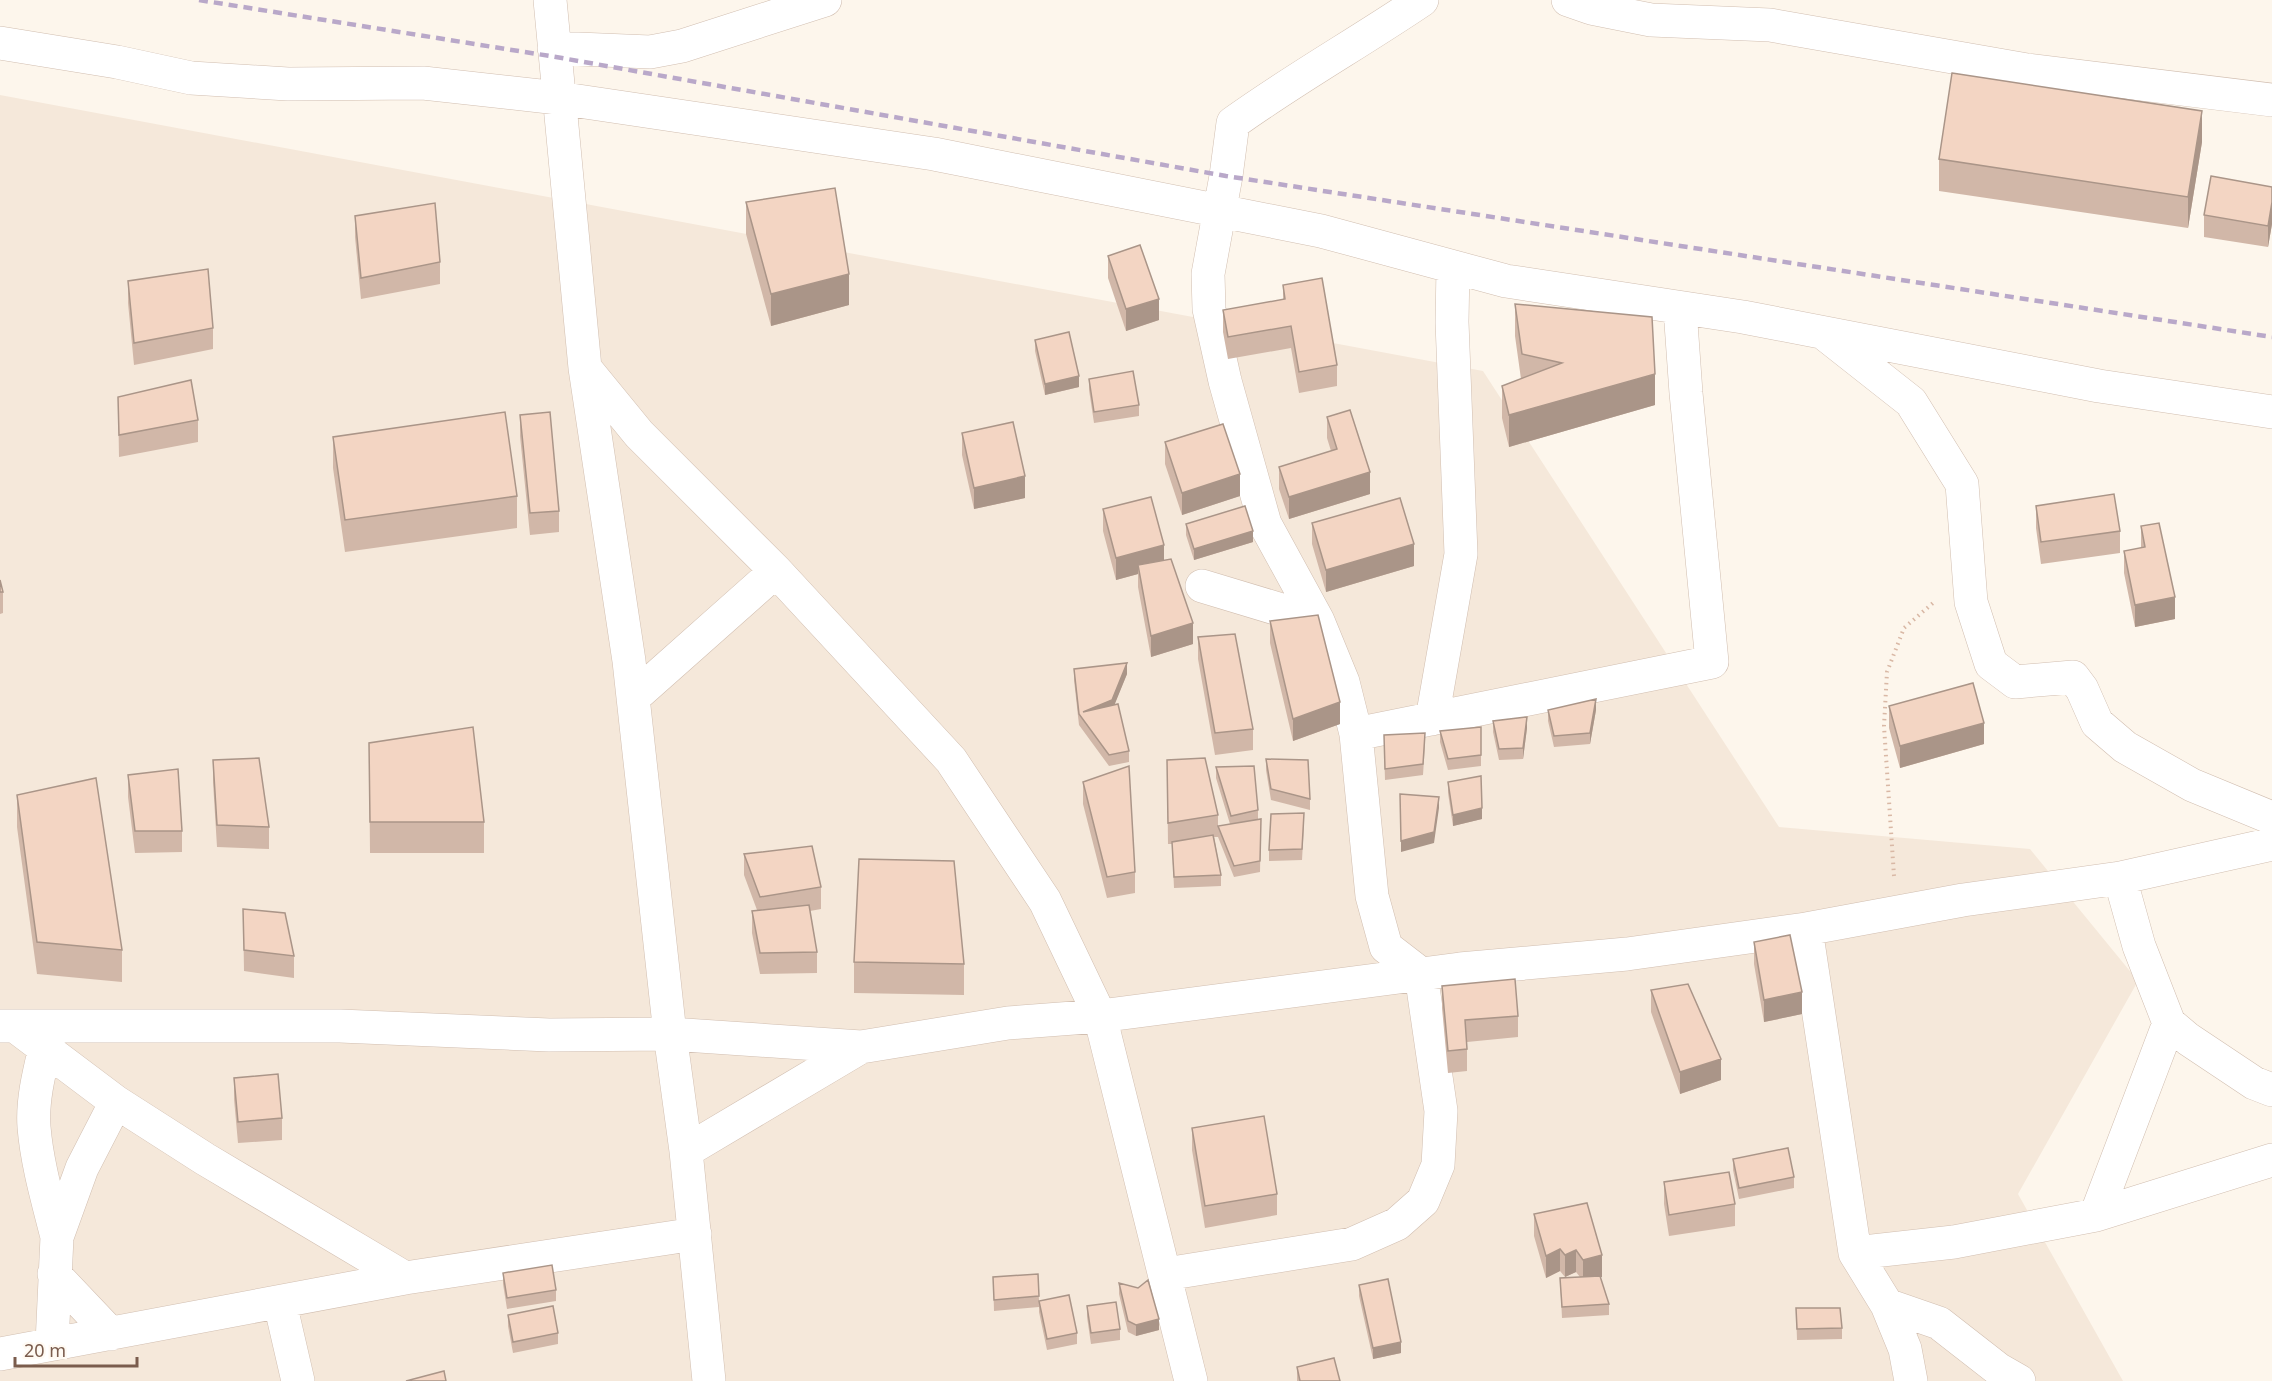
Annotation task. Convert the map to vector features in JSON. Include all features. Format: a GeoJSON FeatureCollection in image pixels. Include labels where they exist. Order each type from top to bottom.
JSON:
{"type":"FeatureCollection","features":[{"type":"Feature","properties":{"kind":"street"},"geometry":{"type":"LineString","coordinates":[[550,0],[585,368],[633,698],[670,1034],[686,1151],[709,1381]]}},
{"type":"Feature","properties":{"kind":"street"},"geometry":{"type":"LineString","coordinates":[[554,48],[650,52],[682,46],[825,0]]}},
{"type":"Feature","properties":{"kind":"street"},"geometry":{"type":"LineString","coordinates":[[1166,1274],[1352,1244],[1397,1224],[1424,1201],[1438,1165],[1442,1111],[1421,975],[1386,947],[1372,896],[1356,734],[1343,682],[1318,621],[1265,524],[1209,309],[1208,274],[1233,123],[1281,89],[1366,38],[1422,0]]}},
{"type":"Feature","properties":{"kind":"street"},"geometry":{"type":"LineString","coordinates":[[1568,0],[1591,8],[1649,10],[1770,25],[2027,70],[2272,100]]}},
{"type":"Feature","properties":{"kind":"street"},"geometry":{"type":"LineString","coordinates":[[1731,0],[1770,25]]}},
{"type":"Feature","properties":{"kind":"street"},"geometry":{"type":"LineString","coordinates":[[0,43],[117,62],[191,78],[288,84],[423,83],[558,98],[934,154],[1321,231],[1506,281],[1743,317],[2099,386],[2272,412]]}},
{"type":"Feature","properties":{"kind":"street"},"geometry":{"type":"LineString","coordinates":[[1432,719],[1461,554],[1452,322],[1453,267]]}},
{"type":"Feature","properties":{"kind":"street"},"geometry":{"type":"LineString","coordinates":[[1356,734],[1712,662],[1680,309]]}},
{"type":"Feature","properties":{"kind":"street"},"geometry":{"type":"LineString","coordinates":[[1822,332],[1911,402],[1962,484],[1971,603],[1991,664],[2015,682],[2073,677],[2082,689],[2097,723],[2125,747],[2192,785],[2272,818]]}},
{"type":"Feature","properties":{"kind":"street"},"geometry":{"type":"LineString","coordinates":[[585,368],[639,434],[776,572],[951,760],[1045,901],[1101,1016],[1191,1381]]}},
{"type":"Feature","properties":{"kind":"street"},"geometry":{"type":"LineString","coordinates":[[633,698],[776,572]]}},
{"type":"Feature","properties":{"kind":"street"},"geometry":{"type":"LineString","coordinates":[[1202,586],[1318,621]]}},
{"type":"Feature","properties":{"kind":"street"},"geometry":{"type":"LineString","coordinates":[[8,1026],[339,1026],[549,1035],[670,1034],[861,1047],[1008,1023],[1101,1016],[1421,975],[1627,954],[1806,929],[1963,900],[2120,878],[2272,844]]}},
{"type":"Feature","properties":{"kind":"street"},"geometry":{"type":"LineString","coordinates":[[2120,878],[2139,946],[2169,1023],[2266,1094]]}},
{"type":"Feature","properties":{"kind":"street"},"geometry":{"type":"LineString","coordinates":[[1806,929],[1855,1253],[1887,1305],[1905,1349],[1911,1381]]}},
{"type":"Feature","properties":{"kind":"street"},"geometry":{"type":"LineString","coordinates":[[2096,1215],[2169,1023]]}},
{"type":"Feature","properties":{"kind":"street"},"geometry":{"type":"LineString","coordinates":[[8,1026],[45,1048],[116,1102],[205,1160],[405,1278]]}},
{"type":"Feature","properties":{"kind":"street"},"geometry":{"type":"LineString","coordinates":[[686,1151],[861,1047]]}},
{"type":"Feature","properties":{"kind":"street"},"geometry":{"type":"LineString","coordinates":[[45,1048],[37,1084],[34,1125],[41,1174],[57,1237]]}},
{"type":"Feature","properties":{"kind":"street"},"geometry":{"type":"LineString","coordinates":[[52,1344],[57,1237],[82,1168],[116,1102]]}},
{"type":"Feature","properties":{"kind":"street"},"geometry":{"type":"LineString","coordinates":[[1855,1253],[1954,1242],[2096,1215],[2272,1160]]}},
{"type":"Feature","properties":{"kind":"street"},"geometry":{"type":"LineString","coordinates":[[0,1354],[405,1278],[695,1234]]}},
{"type":"Feature","properties":{"kind":"street"},"geometry":{"type":"LineString","coordinates":[[54,1274],[111,1334]]}},
{"type":"Feature","properties":{"kind":"street"},"geometry":{"type":"LineString","coordinates":[[280,1303],[297,1381]]}},
{"type":"Feature","properties":{"kind":"street"},"geometry":{"type":"LineString","coordinates":[[1887,1305],[1939,1323],[1998,1370],[2019,1381]]}},
{"type":"Feature","properties":{"kind":"path"},"geometry":{"type":"LineString","coordinates":[[1897,912],[1884,726],[1887,672],[1904,628],[1947,591],[1970,577]]}},
{"type":"Feature","properties":{"kind":"shaded area"},"geometry":{"type":"Polygon","coordinates":[[[0,95],[1483,371],[1779,827],[2030,849],[2138,981],[2018,1194],[2123,1381],[0,1381],[0,95]]]}},
{"type":"Feature","properties":{"kind":"building"},"geometry":{"type":"Polygon","coordinates":[[[1952,73],[2202,111],[2188,197],[1939,159],[1952,73]]]}},
{"type":"Feature","properties":{"kind":"building"},"geometry":{"type":"Polygon","coordinates":[[[2211,176],[2272,187],[2268,226],[2204,215],[2211,176]]]}},
{"type":"Feature","properties":{"kind":"building"},"geometry":{"type":"Polygon","coordinates":[[[835,188],[849,274],[771,294],[746,202],[835,188]]]}},
{"type":"Feature","properties":{"kind":"building"},"geometry":{"type":"Polygon","coordinates":[[[435,203],[440,262],[361,278],[355,216],[435,203]]]}},
{"type":"Feature","properties":{"kind":"building"},"geometry":{"type":"Polygon","coordinates":[[[1140,245],[1159,299],[1126,309],[1108,256],[1140,245]]]}},
{"type":"Feature","properties":{"kind":"building"},"geometry":{"type":"Polygon","coordinates":[[[208,269],[213,328],[134,343],[128,281],[208,269]]]}},
{"type":"Feature","properties":{"kind":"building"},"geometry":{"type":"Polygon","coordinates":[[[1322,278],[1337,365],[1299,372],[1291,326],[1228,337],[1223,310],[1285,299],[1283,285],[1322,278]]]}},
{"type":"Feature","properties":{"kind":"building"},"geometry":{"type":"Polygon","coordinates":[[[1515,304],[1652,317],[1655,374],[1509,415],[1502,386],[1562,363],[1522,354],[1515,304]]]}},
{"type":"Feature","properties":{"kind":"building"},"geometry":{"type":"Polygon","coordinates":[[[1069,332],[1079,376],[1045,384],[1035,340],[1069,332]]]}},
{"type":"Feature","properties":{"kind":"building"},"geometry":{"type":"Polygon","coordinates":[[[1133,371],[1139,405],[1094,412],[1089,379],[1133,371]]]}},
{"type":"Feature","properties":{"kind":"building"},"geometry":{"type":"Polygon","coordinates":[[[191,380],[198,420],[119,435],[118,397],[191,380]]]}},
{"type":"Feature","properties":{"kind":"building"},"geometry":{"type":"Polygon","coordinates":[[[1350,410],[1370,472],[1289,497],[1279,467],[1337,449],[1327,417],[1350,410]]]}},
{"type":"Feature","properties":{"kind":"building"},"geometry":{"type":"Polygon","coordinates":[[[505,412],[517,496],[345,520],[333,437],[505,412]]]}},
{"type":"Feature","properties":{"kind":"building"},"geometry":{"type":"Polygon","coordinates":[[[550,412],[559,511],[530,513],[520,415],[550,412]]]}},
{"type":"Feature","properties":{"kind":"building"},"geometry":{"type":"Polygon","coordinates":[[[1013,422],[1025,476],[974,488],[962,433],[1013,422]]]}},
{"type":"Feature","properties":{"kind":"building"},"geometry":{"type":"Polygon","coordinates":[[[1223,424],[1240,474],[1182,493],[1165,442],[1223,424]]]}},
{"type":"Feature","properties":{"kind":"building"},"geometry":{"type":"Polygon","coordinates":[[[2114,494],[2120,531],[2041,542],[2036,506],[2114,494]]]}},
{"type":"Feature","properties":{"kind":"building"},"geometry":{"type":"Polygon","coordinates":[[[1151,497],[1164,545],[1116,558],[1103,509],[1151,497]]]}},
{"type":"Feature","properties":{"kind":"building"},"geometry":{"type":"Polygon","coordinates":[[[1400,498],[1414,544],[1326,570],[1312,523],[1400,498]]]}},
{"type":"Feature","properties":{"kind":"building"},"geometry":{"type":"Polygon","coordinates":[[[1245,506],[1253,531],[1194,549],[1186,524],[1245,506]]]}},
{"type":"Feature","properties":{"kind":"building"},"geometry":{"type":"Polygon","coordinates":[[[2159,523],[2175,597],[2135,605],[2124,551],[2145,547],[2141,526],[2159,523]]]}},
{"type":"Feature","properties":{"kind":"building"},"geometry":{"type":"Polygon","coordinates":[[[1171,559],[1193,623],[1151,636],[1138,565],[1171,559]]]}},
{"type":"Feature","properties":{"kind":"building"},"geometry":{"type":"Polygon","coordinates":[[[1318,615],[1340,702],[1293,719],[1270,621],[1318,615]]]}},
{"type":"Feature","properties":{"kind":"building"},"geometry":{"type":"Polygon","coordinates":[[[1235,634],[1253,729],[1215,733],[1198,637],[1235,634]]]}},
{"type":"Feature","properties":{"kind":"building"},"geometry":{"type":"Polygon","coordinates":[[[1127,663],[1112,700],[1083,712],[1118,704],[1129,751],[1109,755],[1079,714],[1074,669],[1127,663]]]}},
{"type":"Feature","properties":{"kind":"building"},"geometry":{"type":"Polygon","coordinates":[[[1973,683],[1984,723],[1900,746],[1889,706],[1973,683]]]}},
{"type":"Feature","properties":{"kind":"building"},"geometry":{"type":"Polygon","coordinates":[[[1596,699],[1590,733],[1554,736],[1548,710],[1596,699]]]}},
{"type":"Feature","properties":{"kind":"building"},"geometry":{"type":"Polygon","coordinates":[[[1527,717],[1523,748],[1499,749],[1493,721],[1527,717]]]}},
{"type":"Feature","properties":{"kind":"building"},"geometry":{"type":"Polygon","coordinates":[[[473,727],[484,822],[370,822],[369,743],[473,727]]]}},
{"type":"Feature","properties":{"kind":"building"},"geometry":{"type":"Polygon","coordinates":[[[1481,727],[1481,755],[1448,759],[1440,731],[1481,727]]]}},
{"type":"Feature","properties":{"kind":"building"},"geometry":{"type":"Polygon","coordinates":[[[1425,733],[1423,764],[1385,769],[1384,735],[1425,733]]]}},
{"type":"Feature","properties":{"kind":"building"},"geometry":{"type":"Polygon","coordinates":[[[259,758],[269,827],[217,825],[213,760],[259,758]]]}},
{"type":"Feature","properties":{"kind":"building"},"geometry":{"type":"Polygon","coordinates":[[[1205,758],[1218,815],[1168,823],[1167,760],[1205,758]]]}},
{"type":"Feature","properties":{"kind":"building"},"geometry":{"type":"Polygon","coordinates":[[[1266,759],[1308,760],[1310,799],[1271,789],[1266,759]]]}},
{"type":"Feature","properties":{"kind":"building"},"geometry":{"type":"Polygon","coordinates":[[[1129,766],[1135,872],[1107,877],[1083,782],[1129,766]]]}},
{"type":"Feature","properties":{"kind":"building"},"geometry":{"type":"Polygon","coordinates":[[[1254,766],[1258,810],[1231,816],[1216,767],[1254,766]]]}},
{"type":"Feature","properties":{"kind":"building"},"geometry":{"type":"Polygon","coordinates":[[[178,769],[182,831],[135,831],[128,775],[178,769]]]}},
{"type":"Feature","properties":{"kind":"building"},"geometry":{"type":"Polygon","coordinates":[[[1481,776],[1482,808],[1453,815],[1448,782],[1481,776]]]}},
{"type":"Feature","properties":{"kind":"building"},"geometry":{"type":"Polygon","coordinates":[[[96,778],[122,950],[37,942],[17,795],[96,778]]]}},
{"type":"Feature","properties":{"kind":"building"},"geometry":{"type":"Polygon","coordinates":[[[1400,794],[1439,797],[1434,832],[1401,841],[1400,794]]]}},
{"type":"Feature","properties":{"kind":"building"},"geometry":{"type":"Polygon","coordinates":[[[1304,813],[1302,849],[1269,850],[1271,814],[1304,813]]]}},
{"type":"Feature","properties":{"kind":"building"},"geometry":{"type":"Polygon","coordinates":[[[1261,819],[1260,861],[1234,866],[1218,826],[1261,819]]]}},
{"type":"Feature","properties":{"kind":"building"},"geometry":{"type":"Polygon","coordinates":[[[1213,835],[1221,875],[1174,877],[1172,842],[1213,835]]]}},
{"type":"Feature","properties":{"kind":"building"},"geometry":{"type":"Polygon","coordinates":[[[812,846],[821,887],[760,897],[744,854],[812,846]]]}},
{"type":"Feature","properties":{"kind":"building"},"geometry":{"type":"Polygon","coordinates":[[[859,859],[954,861],[964,964],[854,962],[859,859]]]}},
{"type":"Feature","properties":{"kind":"building"},"geometry":{"type":"Polygon","coordinates":[[[809,905],[817,952],[760,953],[752,911],[809,905]]]}},
{"type":"Feature","properties":{"kind":"building"},"geometry":{"type":"Polygon","coordinates":[[[243,909],[285,913],[294,956],[244,950],[243,909]]]}},
{"type":"Feature","properties":{"kind":"building"},"geometry":{"type":"Polygon","coordinates":[[[1790,935],[1802,992],[1764,1000],[1754,942],[1790,935]]]}},
{"type":"Feature","properties":{"kind":"building"},"geometry":{"type":"Polygon","coordinates":[[[1515,979],[1518,1016],[1465,1020],[1467,1049],[1448,1051],[1442,986],[1515,979]]]}},
{"type":"Feature","properties":{"kind":"building"},"geometry":{"type":"Polygon","coordinates":[[[1688,984],[1721,1059],[1680,1072],[1651,990],[1688,984]]]}},
{"type":"Feature","properties":{"kind":"building"},"geometry":{"type":"Polygon","coordinates":[[[278,1074],[282,1118],[238,1122],[234,1078],[278,1074]]]}},
{"type":"Feature","properties":{"kind":"building"},"geometry":{"type":"Polygon","coordinates":[[[1264,1116],[1277,1194],[1205,1206],[1192,1128],[1264,1116]]]}},
{"type":"Feature","properties":{"kind":"building"},"geometry":{"type":"Polygon","coordinates":[[[1788,1148],[1794,1177],[1739,1188],[1733,1159],[1788,1148]]]}},
{"type":"Feature","properties":{"kind":"building"},"geometry":{"type":"Polygon","coordinates":[[[1729,1172],[1735,1204],[1669,1215],[1664,1182],[1729,1172]]]}},
{"type":"Feature","properties":{"kind":"building"},"geometry":{"type":"Polygon","coordinates":[[[1587,1203],[1602,1255],[1583,1260],[1576,1250],[1565,1255],[1560,1249],[1546,1256],[1534,1214],[1587,1203]]]}},
{"type":"Feature","properties":{"kind":"building"},"geometry":{"type":"Polygon","coordinates":[[[552,1265],[556,1290],[507,1298],[503,1273],[552,1265]]]}},
{"type":"Feature","properties":{"kind":"building"},"geometry":{"type":"Polygon","coordinates":[[[1038,1274],[1039,1296],[994,1300],[993,1277],[1038,1274]]]}},
{"type":"Feature","properties":{"kind":"building"},"geometry":{"type":"Polygon","coordinates":[[[1600,1276],[1609,1304],[1562,1307],[1560,1278],[1600,1276]]]}},
{"type":"Feature","properties":{"kind":"building"},"geometry":{"type":"Polygon","coordinates":[[[1388,1279],[1401,1342],[1373,1348],[1359,1285],[1388,1279]]]}},
{"type":"Feature","properties":{"kind":"building"},"geometry":{"type":"Polygon","coordinates":[[[1148,1280],[1159,1319],[1136,1325],[1128,1321],[1119,1283],[1138,1288],[1148,1280]]]}},
{"type":"Feature","properties":{"kind":"building"},"geometry":{"type":"Polygon","coordinates":[[[1069,1295],[1077,1333],[1047,1339],[1039,1301],[1069,1295]]]}},
{"type":"Feature","properties":{"kind":"building"},"geometry":{"type":"Polygon","coordinates":[[[1116,1302],[1120,1329],[1091,1333],[1087,1306],[1116,1302]]]}},
{"type":"Feature","properties":{"kind":"building"},"geometry":{"type":"Polygon","coordinates":[[[553,1306],[558,1333],[513,1342],[508,1315],[553,1306]]]}},
{"type":"Feature","properties":{"kind":"building"},"geometry":{"type":"Polygon","coordinates":[[[1796,1308],[1840,1308],[1842,1328],[1797,1329],[1796,1308]]]}},
{"type":"Feature","properties":{"kind":"building"},"geometry":{"type":"Polygon","coordinates":[[[1334,1358],[1340,1381],[1300,1381],[1297,1367],[1334,1358]]]}},
{"type":"Feature","properties":{"kind":"building"},"geometry":{"type":"Polygon","coordinates":[[[444,1371],[446,1381],[406,1381],[444,1371]]]}},
{"type":"Feature","properties":{"kind":"railway"},"geometry":{"type":"LineString","coordinates":[[199,0],[556,57],[1226,176],[2272,337]]}}]}
